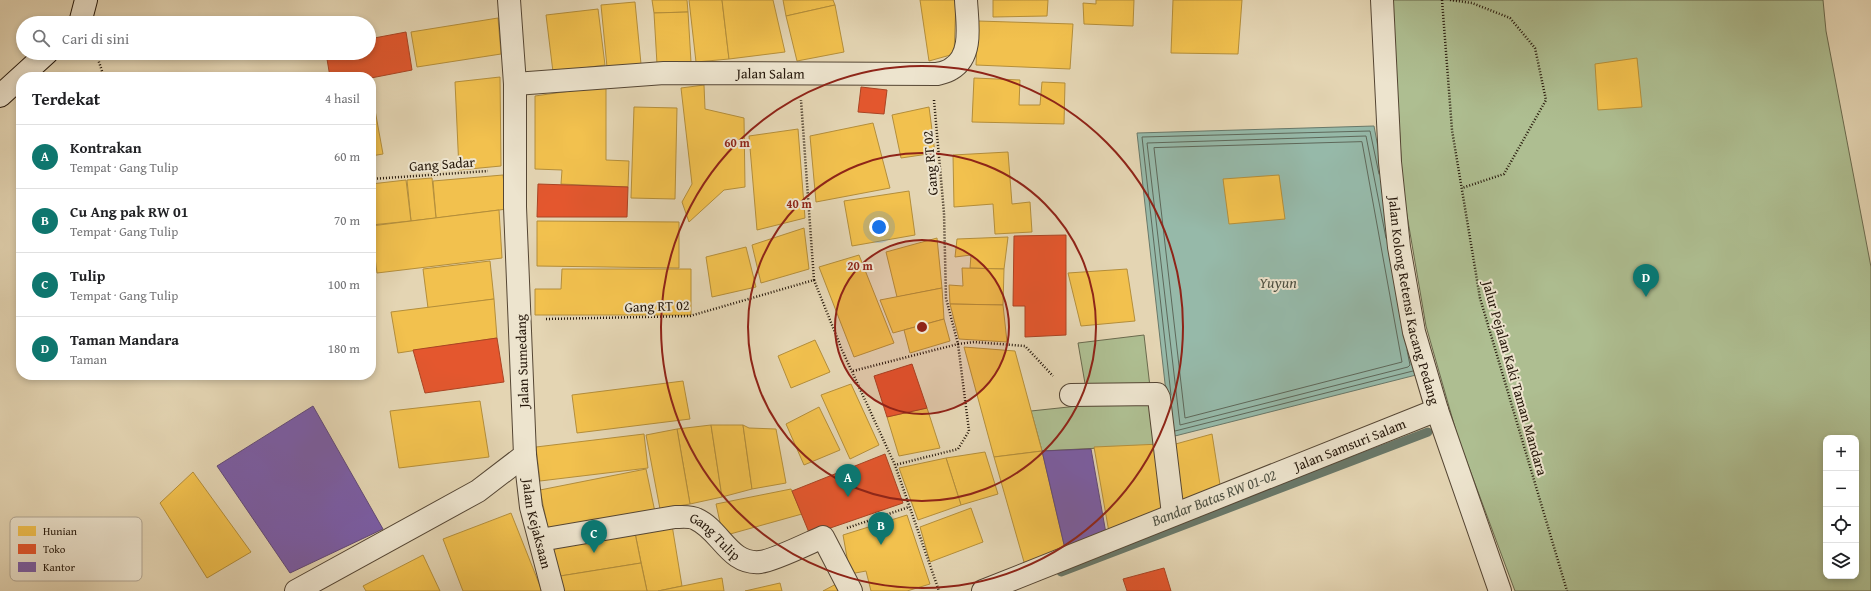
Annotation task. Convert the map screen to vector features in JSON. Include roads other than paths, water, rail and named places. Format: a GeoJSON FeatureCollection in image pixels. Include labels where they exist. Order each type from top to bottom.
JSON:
{"type":"FeatureCollection","features":[{"type":"Feature","properties":{"kind":"street"},"geometry":{"type":"LineString","coordinates":[[82,16],[86,0]]}},
{"type":"Feature","properties":{"kind":"street","name":"Jalan Sumedang"},"geometry":{"type":"LineString","coordinates":[[509,0],[515,84],[515,169],[525,455]]}},
{"type":"Feature","properties":{"kind":"street","name":"Jalan Salam"},"geometry":{"type":"LineString","coordinates":[[515,84],[664,73],[932,75],[951,70],[964,56],[967,40],[966,0]]}},
{"type":"Feature","properties":{"kind":"street","name":"Jalan Kolong Retensi Kacang Pedang"},"geometry":{"type":"LineString","coordinates":[[1382,0],[1390,162],[1399,247],[1414,332],[1437,410],[1500,591]]}},
{"type":"Feature","properties":{"kind":"street"},"geometry":{"type":"LineString","coordinates":[[26,72],[39,60]]}},
{"type":"Feature","properties":{"kind":"street"},"geometry":{"type":"LineString","coordinates":[[0,96],[16,81]]}},
{"type":"Feature","properties":{"kind":"street"},"geometry":{"type":"LineString","coordinates":[[1072,395],[1157,394],[1159,398],[1173,514]]}},
{"type":"Feature","properties":{"kind":"street","name":"Jalan Samsuri Salam"},"geometry":{"type":"LineString","coordinates":[[983,591],[1437,410]]}},
{"type":"Feature","properties":{"kind":"street"},"geometry":{"type":"LineString","coordinates":[[296,591],[478,491],[525,455]]}},
{"type":"Feature","properties":{"kind":"street","name":"Jalan Kejaksaan"},"geometry":{"type":"LineString","coordinates":[[525,455],[531,507],[553,591]]}},
{"type":"Feature","properties":{"kind":"street","name":"Gang Tulip"},"geometry":{"type":"LineString","coordinates":[[540,540],[675,517],[696,518],[712,530],[732,552],[744,562],[761,562],[823,537],[850,591]]}},
{"type":"Feature","properties":{"kind":"water","name":"Yuyun"},"geometry":{"type":"Polygon","coordinates":[[[1374,126],[1420,374],[1171,437],[1137,133],[1374,126]]]}},
{"type":"Feature","properties":{"kind":"waterway","name":"Bandar Batas RW 01-02"},"geometry":{"type":"LineString","coordinates":[[1061,572],[1428,432]]}},
{"type":"Feature","properties":{"kind":"place","name":"Taman Mandara"},"geometry":{"type":"Point","coordinates":[1646,297]}},
{"type":"Feature","properties":{"kind":"place","name":"Kontrakan"},"geometry":{"type":"Point","coordinates":[848,497]}},
{"type":"Feature","properties":{"kind":"place","name":"Cu Ang pak RW 01"},"geometry":{"type":"Point","coordinates":[881,545]}},
{"type":"Feature","properties":{"kind":"place","name":"Tulip"},"geometry":{"type":"Point","coordinates":[594,553]}}]}
